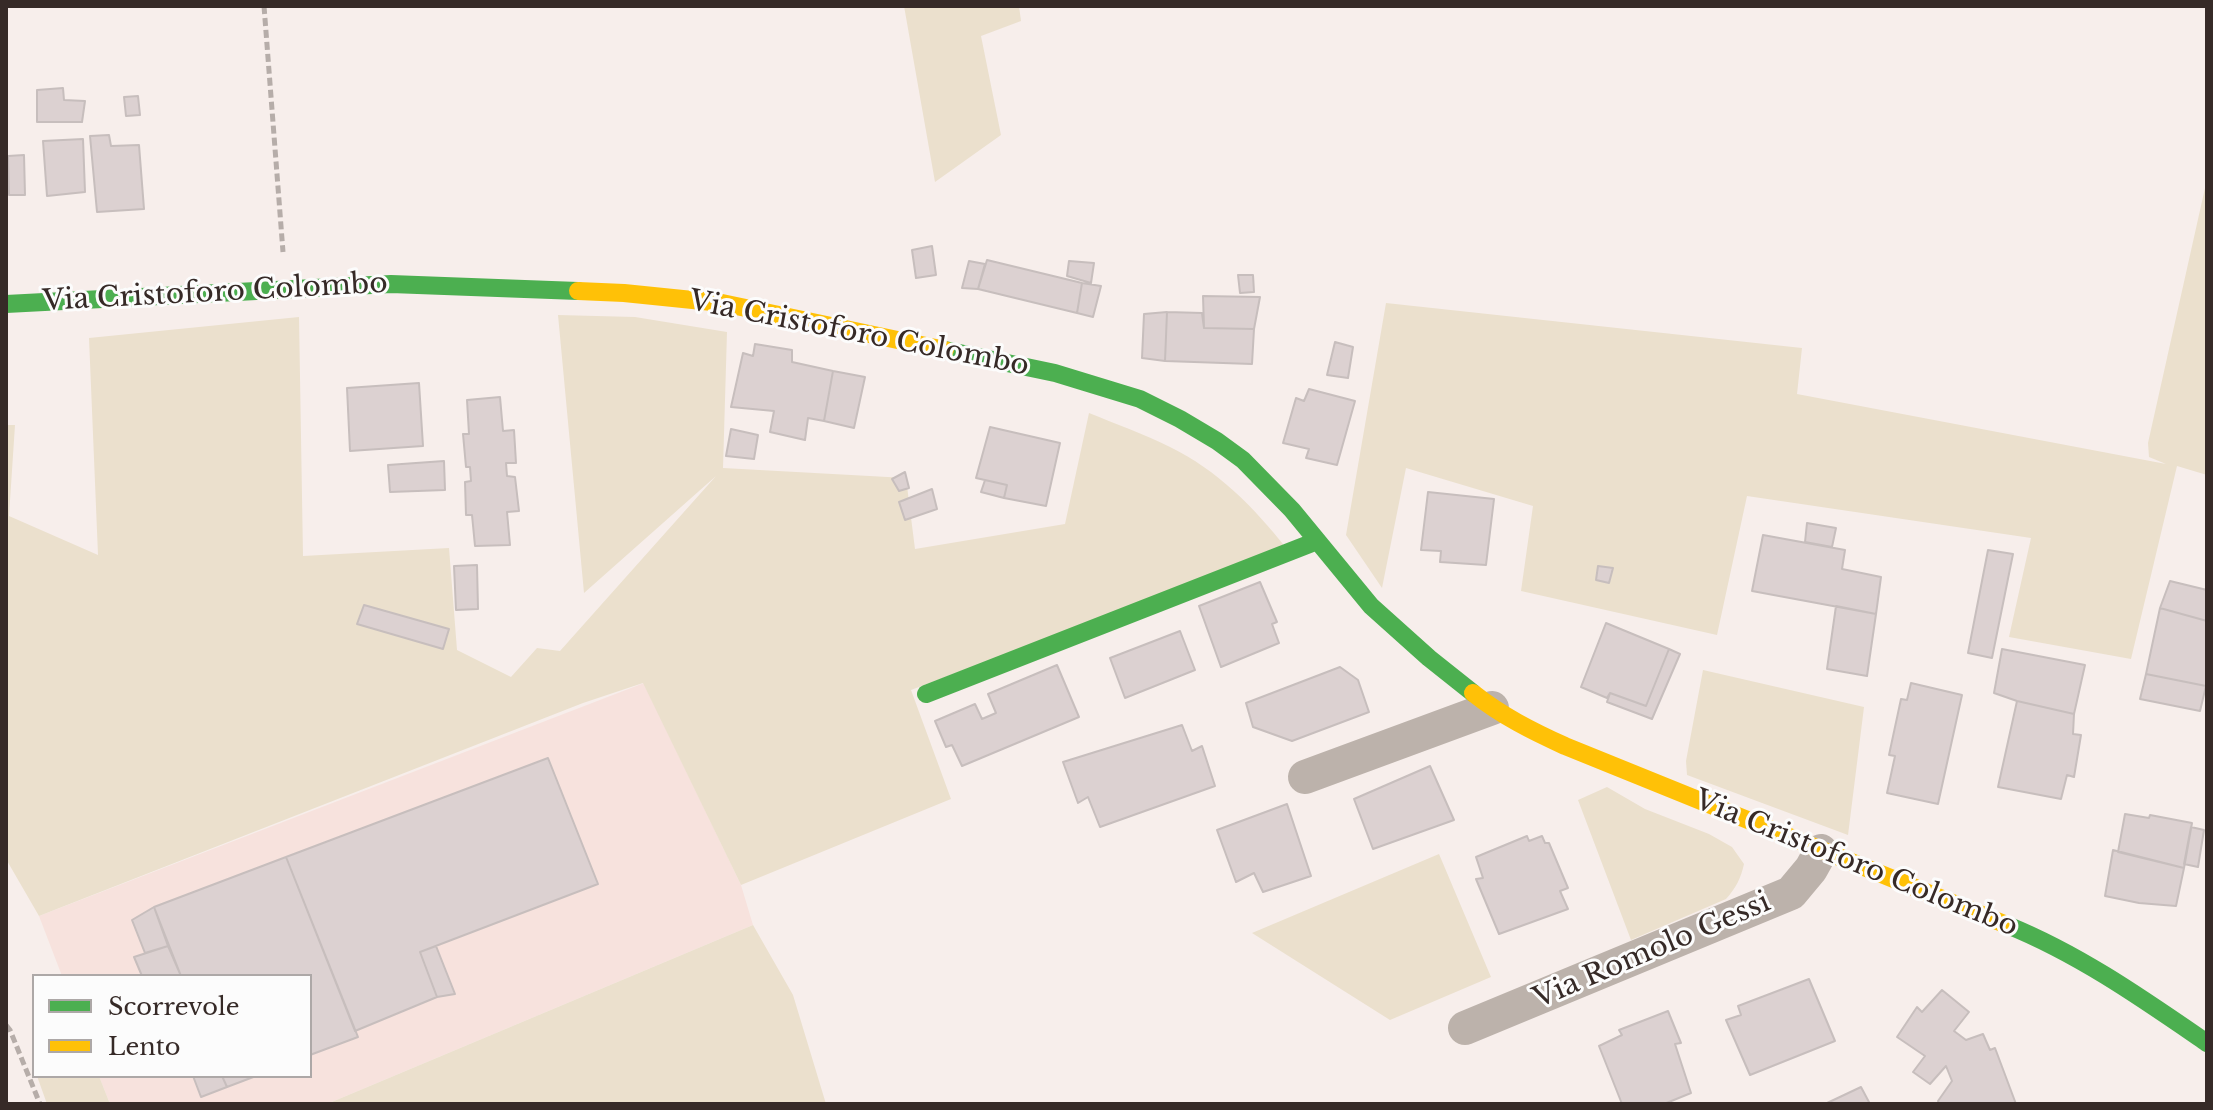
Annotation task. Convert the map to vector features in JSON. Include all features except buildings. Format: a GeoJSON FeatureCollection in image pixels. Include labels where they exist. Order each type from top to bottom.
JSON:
{"type":"FeatureCollection","features":[{"type":"Feature","properties":{"kind":"street","name":"Via Cristoforo Colombo"},"geometry":{"type":"LineString","coordinates":[[6,304],[391,284],[624,293],[722,303],[1055,373],[1140,399],[1180,419],[1243,460],[1292,510],[1371,606],[1429,658],[1492,708],[1518,724],[1565,746],[2037,937],[2084,961],[2207,1043]]}},
{"type":"Feature","properties":{"kind":"street"},"geometry":{"type":"LineString","coordinates":[[926,694],[1317,541]]}},
{"type":"Feature","properties":{"kind":"street"},"geometry":{"type":"LineString","coordinates":[[1305,777],[1492,708]]}},
{"type":"Feature","properties":{"kind":"street","name":"Via Romolo Gessi"},"geometry":{"type":"LineString","coordinates":[[1465,1028],[1791,893],[1821,851]]}},
{"type":"Feature","properties":{"kind":"path"},"geometry":{"type":"LineString","coordinates":[[264,6],[286,290]]}},
{"type":"Feature","properties":{"kind":"path"},"geometry":{"type":"LineString","coordinates":[[6,1025],[40,1104]]}},
{"type":"Feature","properties":{"kind":"shaded area"},"geometry":{"type":"Polygon","coordinates":[[[904,6],[1019,6],[1021,21],[981,36],[1001,135],[935,182],[904,6]]]}},
{"type":"Feature","properties":{"kind":"shaded area"},"geometry":{"type":"Polygon","coordinates":[[[2207,179],[2207,475],[2177,466],[2131,659],[2009,637],[2031,538],[1747,496],[1717,635],[1521,591],[1533,506],[1406,468],[1382,588],[1346,535],[1386,303],[1802,348],[1797,394],[2166,464],[2149,457],[2148,443],[2207,179]]]}},
{"type":"Feature","properties":{"kind":"shaded area"},"geometry":{"type":"Polygon","coordinates":[[[558,315],[635,317],[727,332],[723,468],[906,478],[915,549],[1065,524],[1089,413],[1187,456],[1219,478],[1248,504],[1286,548],[911,690],[951,799],[741,885],[643,683],[583,703],[39,916],[6,859],[6,425],[15,425],[9,516],[98,555],[89,338],[299,317],[303,556],[449,548],[457,650],[511,677],[537,648],[560,651],[716,476],[584,593],[558,315]]]}},
{"type":"Feature","properties":{"kind":"shaded area"},"geometry":{"type":"Polygon","coordinates":[[[1703,670],[1864,707],[1848,835],[1687,775],[1686,761],[1703,670]]]}},
{"type":"Feature","properties":{"kind":"shaded area"},"geometry":{"type":"Polygon","coordinates":[[[644,683],[741,885],[753,925],[327,1104],[110,1104],[100,1078],[312,1078],[312,974],[61,974],[39,916],[644,683]]]}},
{"type":"Feature","properties":{"kind":"shaded area"},"geometry":{"type":"Polygon","coordinates":[[[1607,787],[1645,809],[1709,834],[1732,847],[1744,864],[1738,883],[1726,899],[1631,940],[1578,800],[1607,787]]]}},
{"type":"Feature","properties":{"kind":"shaded area"},"geometry":{"type":"Polygon","coordinates":[[[1439,854],[1491,977],[1390,1020],[1252,933],[1439,854]]]}},
{"type":"Feature","properties":{"kind":"shaded area"},"geometry":{"type":"Polygon","coordinates":[[[753,925],[793,995],[826,1104],[327,1104],[753,925]]]}},
{"type":"Feature","properties":{"kind":"shaded area"},"geometry":{"type":"Polygon","coordinates":[[[38,1078],[100,1078],[110,1104],[47,1104],[38,1078]]]}},
{"type":"Feature","properties":{"kind":"traffic: fast"},"geometry":{"type":"LineString","coordinates":[[6,304],[391,284],[578,291]]}},
{"type":"Feature","properties":{"kind":"traffic: fast"},"geometry":{"type":"LineString","coordinates":[[945,350],[1055,373],[1140,399],[1217,441],[1243,460],[1292,510],[1371,606],[1473,693]]}},
{"type":"Feature","properties":{"kind":"traffic: fast"},"geometry":{"type":"LineString","coordinates":[[926,694],[1317,541]]}},
{"type":"Feature","properties":{"kind":"traffic: fast"},"geometry":{"type":"LineString","coordinates":[[2007,925],[2085,963],[2207,1043]]}},
{"type":"Feature","properties":{"kind":"traffic: slow"},"geometry":{"type":"LineString","coordinates":[[578,291],[722,303],[945,350]]}},
{"type":"Feature","properties":{"kind":"traffic: slow"},"geometry":{"type":"LineString","coordinates":[[1473,693],[1495,709],[1565,746],[2007,925]]}}]}
